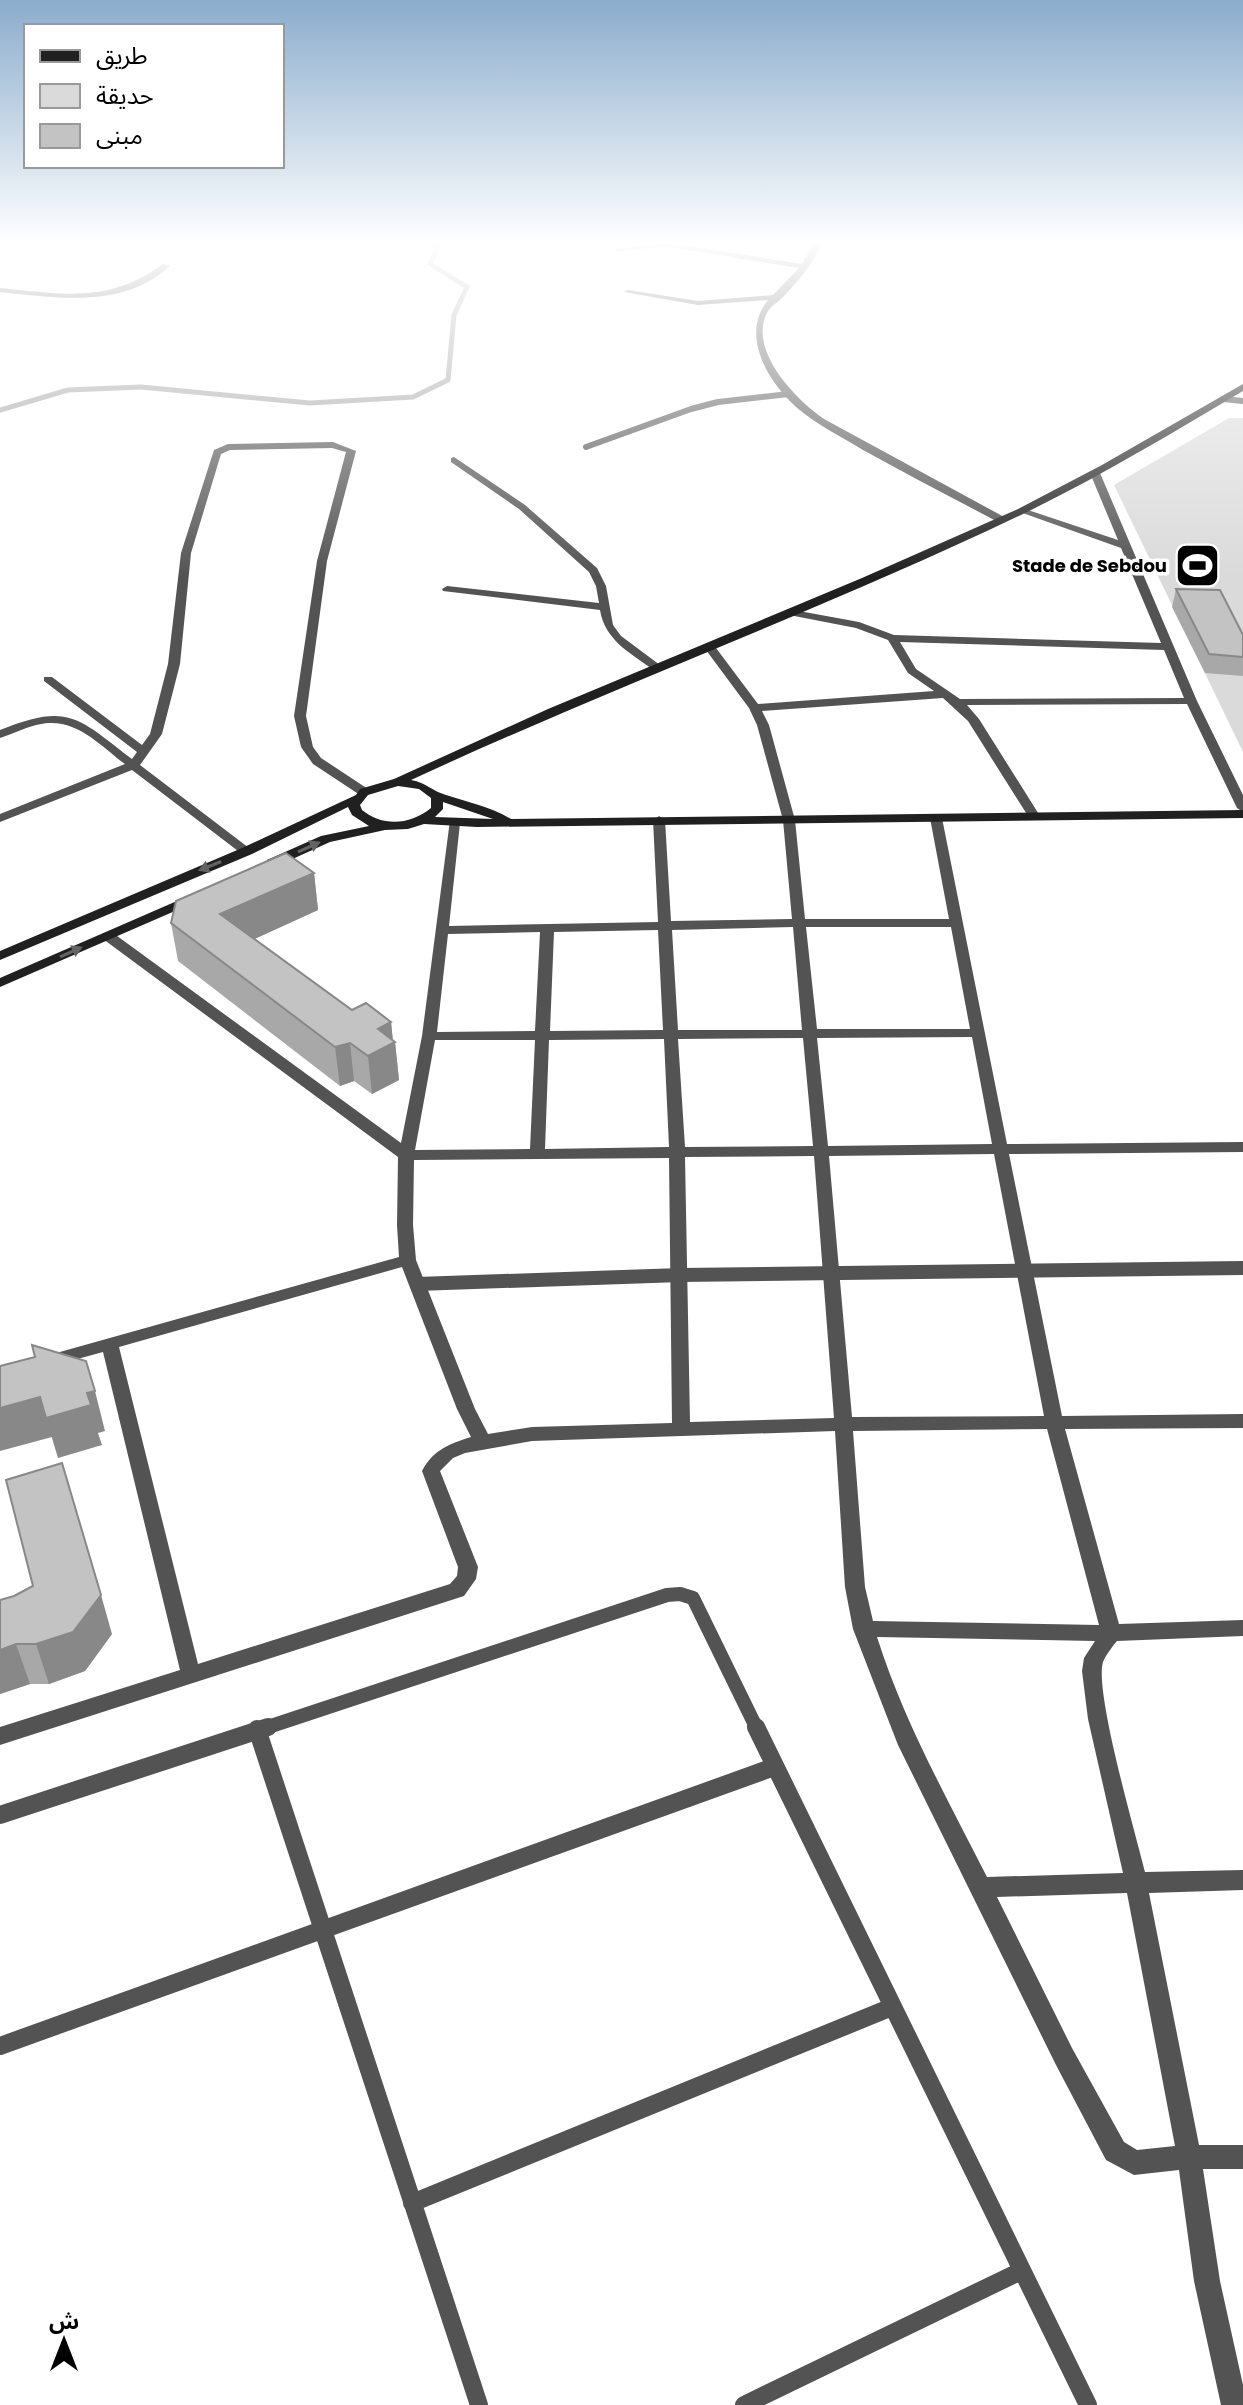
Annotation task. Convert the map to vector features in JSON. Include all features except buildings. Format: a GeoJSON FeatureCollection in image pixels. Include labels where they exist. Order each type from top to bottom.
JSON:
{"type":"FeatureCollection","features":[{"type":"Feature","properties":{"kind":"main road"},"geometry":{"type":"LineString","coordinates":[[0,956],[247,851],[360,795],[398,782],[656,667],[1022,511],[1095,473],[1243,387]]}},
{"type":"Feature","properties":{"kind":"main road"},"geometry":{"type":"LineString","coordinates":[[423,820],[437,809],[433,776],[442,761]]}},
{"type":"Feature","properties":{"kind":"main road"},"geometry":{"type":"LineString","coordinates":[[398,782],[423,786],[435,794],[507,821]]}},
{"type":"Feature","properties":{"kind":"main road"},"geometry":{"type":"LineString","coordinates":[[360,795],[356,812],[362,818],[384,826]]}},
{"type":"Feature","properties":{"kind":"main road"},"geometry":{"type":"LineString","coordinates":[[254,871],[326,839],[423,820],[454,823],[789,820],[1243,811]]}},
{"type":"Feature","properties":{"kind":"main road"},"geometry":{"type":"LineString","coordinates":[[0,983],[210,891]]}},
{"type":"Feature","properties":{"kind":"street"},"geometry":{"type":"LineString","coordinates":[[767,352],[789,394],[814,416],[1002,520]]}},
{"type":"Feature","properties":{"kind":"street"},"geometry":{"type":"LineString","coordinates":[[0,818],[134,765],[144,752],[162,717],[174,664],[192,524],[219,449],[228,447],[344,446],[349,449],[351,455],[322,561],[300,716],[307,747],[317,761],[360,795]]}},
{"type":"Feature","properties":{"kind":"street"},"geometry":{"type":"LineString","coordinates":[[454,460],[522,507],[593,570],[601,586],[602,607],[608,625],[617,638],[656,667]]}},
{"type":"Feature","properties":{"kind":"street"},"geometry":{"type":"LineString","coordinates":[[1095,473],[1191,701],[1243,811]]}},
{"type":"Feature","properties":{"kind":"street"},"geometry":{"type":"LineString","coordinates":[[1022,511],[1123,545]]}},
{"type":"Feature","properties":{"kind":"street"},"geometry":{"type":"LineString","coordinates":[[447,589],[602,607]]}},
{"type":"Feature","properties":{"kind":"street"},"geometry":{"type":"LineString","coordinates":[[788,612],[859,625],[892,638],[1168,647]]}},
{"type":"Feature","properties":{"kind":"street"},"geometry":{"type":"LineString","coordinates":[[892,638],[912,671],[957,702],[985,737],[1034,816]]}},
{"type":"Feature","properties":{"kind":"street"},"geometry":{"type":"LineString","coordinates":[[709,646],[755,708],[773,754],[789,820],[833,1273],[855,1587],[863,1629],[876,1669],[910,1749],[1115,2151],[1134,2163],[1189,2157],[1243,2157]]}},
{"type":"Feature","properties":{"kind":"street"},"geometry":{"type":"LineString","coordinates":[[48,679],[144,752]]}},
{"type":"Feature","properties":{"kind":"street"},"geometry":{"type":"LineString","coordinates":[[755,708],[944,694]]}},
{"type":"Feature","properties":{"kind":"street"},"geometry":{"type":"LineString","coordinates":[[957,702],[1191,701]]}},
{"type":"Feature","properties":{"kind":"street"},"geometry":{"type":"LineString","coordinates":[[0,734],[39,719],[59,717],[76,722],[96,734],[247,851]]}},
{"type":"Feature","properties":{"kind":"street"},"geometry":{"type":"LineString","coordinates":[[936,818],[1054,1422],[1111,1633],[1094,1658],[1093,1686],[1109,1773],[1136,1881],[1189,2157],[1207,2281],[1234,2405]]}},
{"type":"Feature","properties":{"kind":"street"},"geometry":{"type":"LineString","coordinates":[[659,820],[677,1151],[681,1430]]}},
{"type":"Feature","properties":{"kind":"street"},"geometry":{"type":"LineString","coordinates":[[454,823],[429,1036],[406,1155],[405,1225],[408,1260],[466,1409],[483,1442]]}},
{"type":"Feature","properties":{"kind":"street"},"geometry":{"type":"LineString","coordinates":[[443,930],[956,923]]}},
{"type":"Feature","properties":{"kind":"street"},"geometry":{"type":"LineString","coordinates":[[537,1155],[547,927]]}},
{"type":"Feature","properties":{"kind":"street"},"geometry":{"type":"LineString","coordinates":[[108,936],[406,1155],[1243,1147]]}},
{"type":"Feature","properties":{"kind":"street"},"geometry":{"type":"LineString","coordinates":[[429,1036],[976,1033]]}},
{"type":"Feature","properties":{"kind":"street"},"geometry":{"type":"LineString","coordinates":[[27,1367],[408,1260]]}},
{"type":"Feature","properties":{"kind":"street"},"geometry":{"type":"LineString","coordinates":[[110,1344],[191,1675]]}},
{"type":"Feature","properties":{"kind":"street"},"geometry":{"type":"LineString","coordinates":[[0,1736],[457,1590],[466,1579],[468,1567],[431,1471],[434,1462],[443,1453],[483,1442],[532,1434],[845,1424],[1243,1421]]}},
{"type":"Feature","properties":{"kind":"street"},"geometry":{"type":"LineString","coordinates":[[863,1629],[1111,1633],[1243,1628]]}},
{"type":"Feature","properties":{"kind":"street"},"geometry":{"type":"LineString","coordinates":[[981,1887],[1243,1880]]}},
{"type":"Feature","properties":{"kind":"lane"},"geometry":{"type":"LineString","coordinates":[[586,447],[691,409],[718,402],[789,394]]}},
{"type":"Feature","properties":{"kind":"lane"},"geometry":{"type":"LineString","coordinates":[[1223,399],[1243,401]]}},
{"type":"Feature","properties":{"kind":"lane"},"geometry":{"type":"LineString","coordinates":[[417,1284],[681,1275],[1243,1268]]}},
{"type":"Feature","properties":{"kind":"lane"},"geometry":{"type":"LineString","coordinates":[[0,1815],[651,1600],[680,1594],[693,1598],[1088,2405]]}},
{"type":"Feature","properties":{"kind":"lane"},"geometry":{"type":"LineString","coordinates":[[257,1729],[479,2405]]}},
{"type":"Feature","properties":{"kind":"lane"},"geometry":{"type":"LineString","coordinates":[[0,2046],[774,1767]]}},
{"type":"Feature","properties":{"kind":"lane"},"geometry":{"type":"LineString","coordinates":[[412,2203],[892,2007]]}},
{"type":"Feature","properties":{"kind":"lane"},"geometry":{"type":"LineString","coordinates":[[744,2405],[1021,2271]]}},
{"type":"Feature","properties":{"kind":"green space","name":"Stade de Sebdou"},"geometry":{"type":"Polygon","coordinates":[[[1229,418],[1243,418],[1243,752],[1114,485],[1229,418]]]}},
{"type":"Feature","properties":{"kind":"waterway"},"geometry":{"type":"LineString","coordinates":[[0,410],[68,390],[141,387],[310,403],[413,397],[448,380],[451,352]]}},
{"type":"Feature","properties":{"kind":"place","name":"Stade de Sebdou"},"geometry":{"type":"Point","coordinates":[1198,565]}}]}
